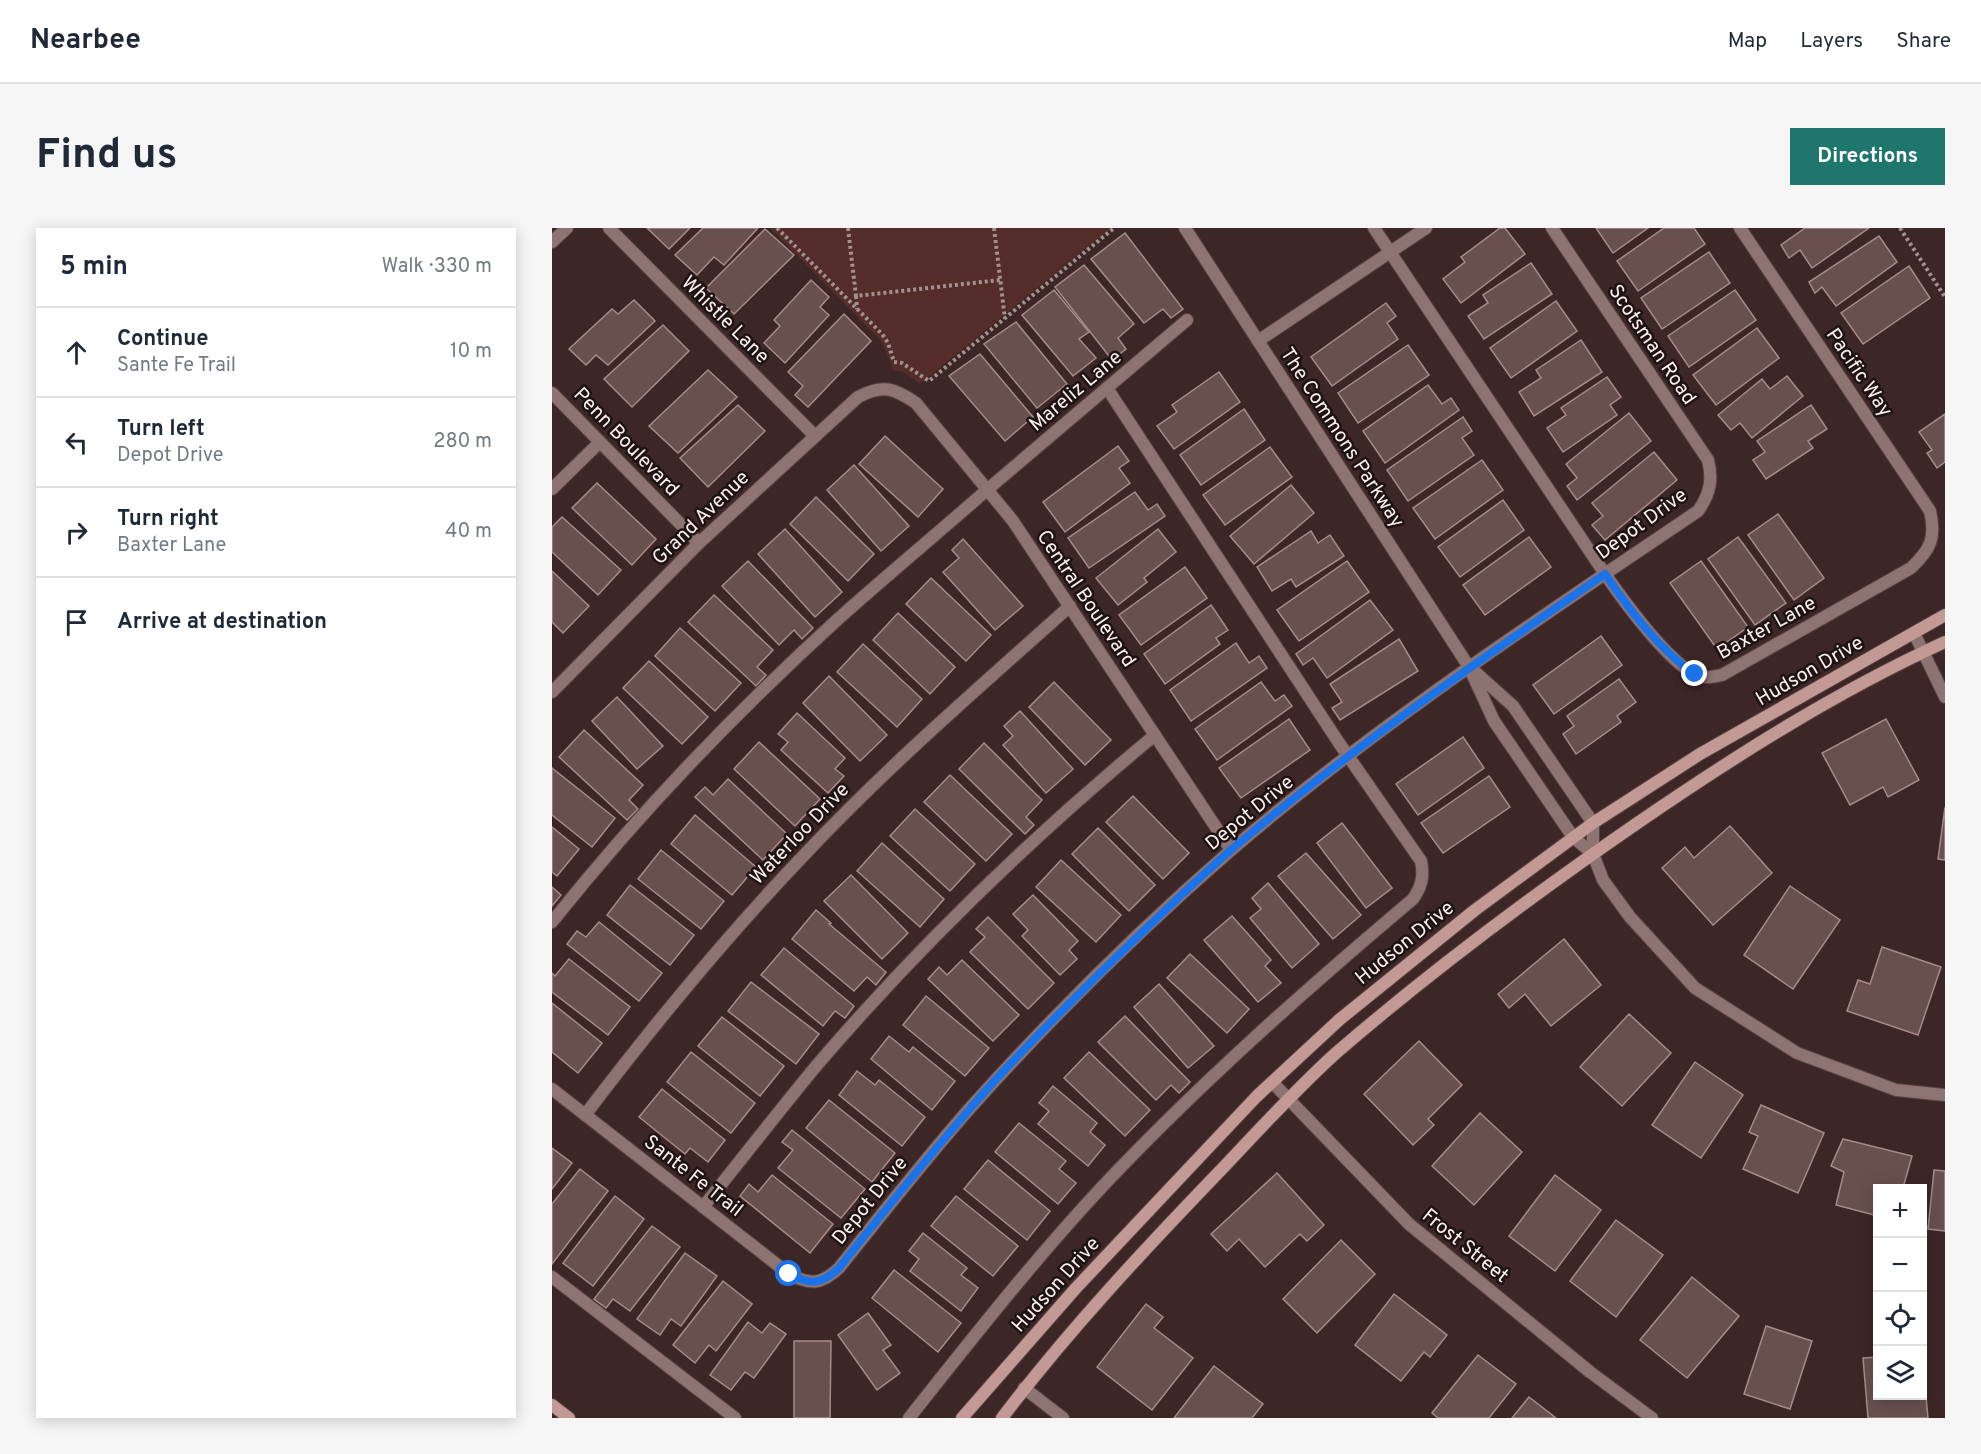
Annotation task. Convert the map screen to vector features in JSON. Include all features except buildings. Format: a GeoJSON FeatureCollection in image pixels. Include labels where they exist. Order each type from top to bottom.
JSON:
{"type":"FeatureCollection","features":[{"type":"Feature","properties":{"kind":"street"},"geometry":{"type":"LineString","coordinates":[[552,242],[567,228]]}},
{"type":"Feature","properties":{"kind":"street","name":"Whistle Lane"},"geometry":{"type":"LineString","coordinates":[[609,228],[815,436]]}},
{"type":"Feature","properties":{"kind":"street","name":"The Commons Parkway"},"geometry":{"type":"LineString","coordinates":[[1185,228],[1469,667],[1494,722],[1573,837],[1593,854]]}},
{"type":"Feature","properties":{"kind":"street"},"geometry":{"type":"LineString","coordinates":[[1374,228],[1605,574]]}},
{"type":"Feature","properties":{"kind":"street"},"geometry":{"type":"LineString","coordinates":[[1258,341],[1426,228]]}},
{"type":"Feature","properties":{"kind":"street","name":"Scotsman Road"},"geometry":{"type":"LineString","coordinates":[[1552,228],[1708,460],[1711,473],[1710,486]]}},
{"type":"Feature","properties":{"kind":"street","name":"Pacific Way"},"geometry":{"type":"LineString","coordinates":[[1740,228],[1930,511],[1934,528],[1931,543]]}},
{"type":"Feature","properties":{"kind":"street","name":"Mareliz Lane"},"geometry":{"type":"LineString","coordinates":[[552,922],[635,825],[702,752],[837,620],[1187,320]]}},
{"type":"Feature","properties":{"kind":"street","name":"Grand Avenue"},"geometry":{"type":"LineString","coordinates":[[552,692],[699,543],[815,436],[858,397],[872,390],[887,388]]}},
{"type":"Feature","properties":{"kind":"street","name":"Central Boulevard"},"geometry":{"type":"LineString","coordinates":[[887,388],[901,393],[916,403],[1013,521],[1232,850]]}},
{"type":"Feature","properties":{"kind":"street"},"geometry":{"type":"LineString","coordinates":[[909,1418],[975,1334],[1051,1245],[1162,1125],[1289,1006],[1413,899],[1420,890],[1423,872],[1421,861],[1348,757],[1107,388]]}},
{"type":"Feature","properties":{"kind":"street","name":"Penn Boulevard"},"geometry":{"type":"LineString","coordinates":[[552,393],[699,543]]}},
{"type":"Feature","properties":{"kind":"street"},"geometry":{"type":"LineString","coordinates":[[552,489],[600,442]]}},
{"type":"Feature","properties":{"kind":"street","name":"Depot Drive"},"geometry":{"type":"LineString","coordinates":[[817,1282],[830,1277],[839,1268],[905,1184],[1018,1056],[1110,963],[1232,850],[1348,757],[1469,667],[1698,511],[1706,500],[1710,486]]}},
{"type":"Feature","properties":{"kind":"street","name":"Baxter Lane"},"geometry":{"type":"LineString","coordinates":[[1605,574],[1624,601],[1670,654],[1695,674],[1707,678],[1722,675],[1911,568],[1923,557],[1931,543]]}},
{"type":"Feature","properties":{"kind":"street","name":"Waterloo Drive"},"geometry":{"type":"LineString","coordinates":[[585,1115],[711,957],[809,849],[875,784],[1070,606]]}},
{"type":"Feature","properties":{"kind":"street","name":"Hudson Drive"},"geometry":{"type":"LineString","coordinates":[[962,1418],[1077,1288],[1272,1082],[1355,1007],[1475,910],[1593,823],[1700,754],[1945,615]]}},
{"type":"Feature","properties":{"kind":"street"},"geometry":{"type":"LineString","coordinates":[[1914,633],[1945,697]]}},
{"type":"Feature","properties":{"kind":"street","name":"Hudson Drive"},"geometry":{"type":"LineString","coordinates":[[1002,1418],[1024,1388],[1133,1261],[1289,1100],[1335,1055],[1460,952],[1593,854],[1720,767],[1842,694],[1945,642]]}},
{"type":"Feature","properties":{"kind":"street","name":"The Commons Parkway"},"geometry":{"type":"LineString","coordinates":[[1469,667],[1513,706],[1593,823]]}},
{"type":"Feature","properties":{"kind":"street"},"geometry":{"type":"LineString","coordinates":[[704,1207],[818,1064],[907,968],[1039,836],[1086,792],[1155,735]]}},
{"type":"Feature","properties":{"kind":"street"},"geometry":{"type":"LineString","coordinates":[[1593,823],[1593,854],[1603,880],[1630,917],[1695,988],[1797,1053],[1896,1090],[1945,1095]]}},
{"type":"Feature","properties":{"kind":"street","name":"Frost Street"},"geometry":{"type":"LineString","coordinates":[[1272,1082],[1409,1224],[1590,1372],[1652,1418]]}},
{"type":"Feature","properties":{"kind":"street","name":"Sante Fe Trail"},"geometry":{"type":"LineString","coordinates":[[552,1089],[789,1274],[802,1281],[817,1282]]}},
{"type":"Feature","properties":{"kind":"street"},"geometry":{"type":"LineString","coordinates":[[552,1277],[735,1418]]}},
{"type":"Feature","properties":{"kind":"street"},"geometry":{"type":"LineString","coordinates":[[1024,1388],[1063,1418]]}},
{"type":"Feature","properties":{"kind":"street"},"geometry":{"type":"LineString","coordinates":[[552,1405],[569,1418]]}},
{"type":"Feature","properties":{"kind":"path"},"geometry":{"type":"LineString","coordinates":[[777,228],[882,334],[888,343],[894,362],[902,363],[929,381],[1114,228]]}},
{"type":"Feature","properties":{"kind":"path"},"geometry":{"type":"LineString","coordinates":[[848,228],[857,309]]}},
{"type":"Feature","properties":{"kind":"path"},"geometry":{"type":"LineString","coordinates":[[994,228],[1005,319]]}},
{"type":"Feature","properties":{"kind":"path"},"geometry":{"type":"LineString","coordinates":[[1900,228],[1945,297]]}},
{"type":"Feature","properties":{"kind":"path"},"geometry":{"type":"LineString","coordinates":[[856,296],[1000,280]]}},
{"type":"Feature","properties":{"kind":"shaded area"},"geometry":{"type":"Polygon","coordinates":[[[770,228],[1111,228],[920,384],[903,372],[893,370],[882,342],[770,228]]]}},
{"type":"Feature","properties":{"kind":"route"},"geometry":{"type":"LineString","coordinates":[[789,1274],[802,1281],[817,1282],[830,1277],[905,1184],[1018,1056],[1110,963],[1232,850],[1348,757],[1444,685],[1605,574],[1624,601],[1670,654],[1682,666],[1695,674]]}}]}
